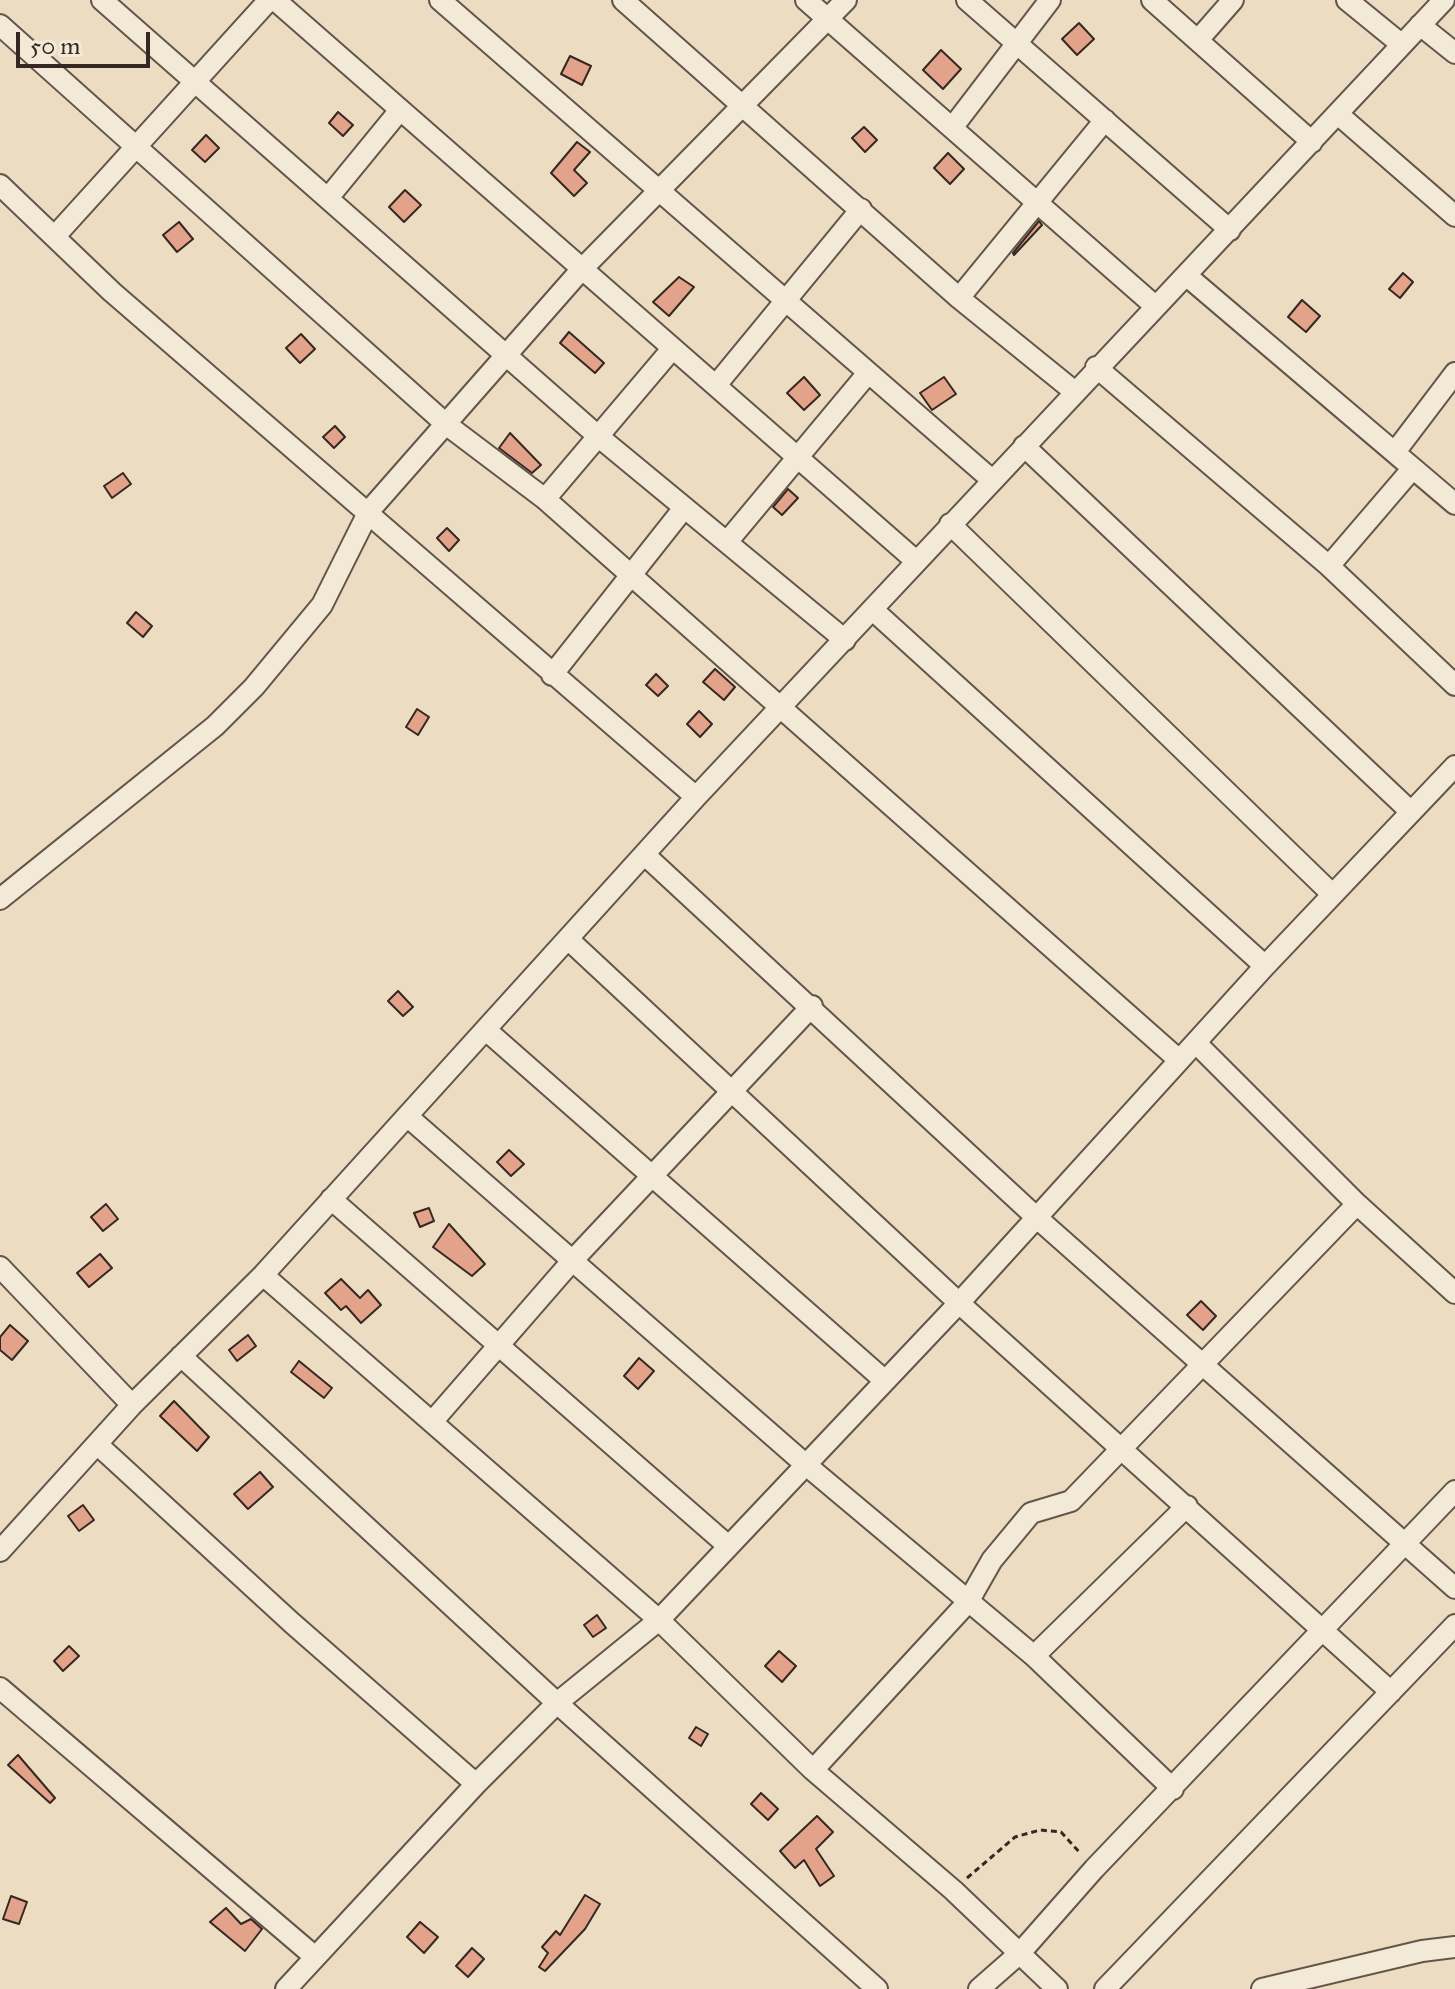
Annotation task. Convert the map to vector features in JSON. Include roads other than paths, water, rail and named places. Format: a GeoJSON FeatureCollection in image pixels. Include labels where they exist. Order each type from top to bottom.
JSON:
{"type":"FeatureCollection","features":[{"type":"Feature","properties":{"kind":"street"},"geometry":{"type":"LineString","coordinates":[[102,0],[599,437],[845,640]]}},
{"type":"Feature","properties":{"kind":"street"},"geometry":{"type":"LineString","coordinates":[[56,235],[269,0]]}},
{"type":"Feature","properties":{"kind":"street"},"geometry":{"type":"LineString","coordinates":[[275,0],[916,561]]}},
{"type":"Feature","properties":{"kind":"street"},"geometry":{"type":"LineString","coordinates":[[440,0],[992,480]]}},
{"type":"Feature","properties":{"kind":"street"},"geometry":{"type":"LineString","coordinates":[[623,0],[959,298],[1075,392]]}},
{"type":"Feature","properties":{"kind":"street"},"geometry":{"type":"LineString","coordinates":[[806,0],[1155,306]]}},
{"type":"Feature","properties":{"kind":"street"},"geometry":{"type":"LineString","coordinates":[[0,899],[215,726],[254,687],[322,605],[369,511],[581,270],[846,0]]}},
{"type":"Feature","properties":{"kind":"street"},"geometry":{"type":"LineString","coordinates":[[967,0],[1230,230]]}},
{"type":"Feature","properties":{"kind":"street"},"geometry":{"type":"LineString","coordinates":[[952,128],[1050,0]]}},
{"type":"Feature","properties":{"kind":"street"},"geometry":{"type":"LineString","coordinates":[[1152,0],[1312,142]]}},
{"type":"Feature","properties":{"kind":"street"},"geometry":{"type":"LineString","coordinates":[[1198,40],[1233,0]]}},
{"type":"Feature","properties":{"kind":"street"},"geometry":{"type":"LineString","coordinates":[[1347,0],[1401,44]]}},
{"type":"Feature","properties":{"kind":"street"},"geometry":{"type":"LineString","coordinates":[[0,1551],[132,1405],[263,1275],[696,797],[1096,367],[1187,276],[1444,0]]}},
{"type":"Feature","properties":{"kind":"street"},"geometry":{"type":"LineString","coordinates":[[0,25],[447,425],[545,499],[1179,1060]]}},
{"type":"Feature","properties":{"kind":"street"},"geometry":{"type":"LineString","coordinates":[[1420,25],[1455,53]]}},
{"type":"Feature","properties":{"kind":"street"},"geometry":{"type":"LineString","coordinates":[[328,198],[400,110]]}},
{"type":"Feature","properties":{"kind":"street"},"geometry":{"type":"LineString","coordinates":[[1339,115],[1455,216]]}},
{"type":"Feature","properties":{"kind":"street"},"geometry":{"type":"LineString","coordinates":[[959,298],[1105,120]]}},
{"type":"Feature","properties":{"kind":"street"},"geometry":{"type":"LineString","coordinates":[[2,191],[56,235],[112,292],[369,511],[552,675],[696,797]]}},
{"type":"Feature","properties":{"kind":"street"},"geometry":{"type":"LineString","coordinates":[[717,384],[861,209]]}},
{"type":"Feature","properties":{"kind":"street"},"geometry":{"type":"LineString","coordinates":[[1187,276],[1455,504]]}},
{"type":"Feature","properties":{"kind":"street"},"geometry":{"type":"LineString","coordinates":[[545,499],[672,349]]}},
{"type":"Feature","properties":{"kind":"street"},"geometry":{"type":"LineString","coordinates":[[1096,367],[1329,566],[1455,685]]}},
{"type":"Feature","properties":{"kind":"street"},"geometry":{"type":"LineString","coordinates":[[727,542],[868,373]]}},
{"type":"Feature","properties":{"kind":"street"},"geometry":{"type":"LineString","coordinates":[[1395,452],[1455,373]]}},
{"type":"Feature","properties":{"kind":"street"},"geometry":{"type":"LineString","coordinates":[[1024,446],[1410,811]]}},
{"type":"Feature","properties":{"kind":"street"},"geometry":{"type":"LineString","coordinates":[[1329,566],[1413,468]]}},
{"type":"Feature","properties":{"kind":"street"},"geometry":{"type":"LineString","coordinates":[[552,675],[684,508]]}},
{"type":"Feature","properties":{"kind":"street"},"geometry":{"type":"LineString","coordinates":[[950,524],[1332,894]]}},
{"type":"Feature","properties":{"kind":"street"},"geometry":{"type":"LineString","coordinates":[[873,610],[1265,966]]}},
{"type":"Feature","properties":{"kind":"street"},"geometry":{"type":"LineString","coordinates":[[286,1989],[476,1784],[557,1703],[659,1620],[726,1544],[959,1303],[1265,966],[1455,766]]}},
{"type":"Feature","properties":{"kind":"street"},"geometry":{"type":"LineString","coordinates":[[645,855],[812,1006],[1036,1217],[1407,1542],[1455,1588]]}},
{"type":"Feature","properties":{"kind":"street"},"geometry":{"type":"LineString","coordinates":[[569,940],[959,1303],[1323,1627],[1391,1692]]}},
{"type":"Feature","properties":{"kind":"street"},"geometry":{"type":"LineString","coordinates":[[432,1422],[572,1261],[812,1006]]}},
{"type":"Feature","properties":{"kind":"street"},"geometry":{"type":"LineString","coordinates":[[486,1030],[884,1380]]}},
{"type":"Feature","properties":{"kind":"street"},"geometry":{"type":"LineString","coordinates":[[1196,1043],[1357,1204],[1452,1285]]}},
{"type":"Feature","properties":{"kind":"street"},"geometry":{"type":"LineString","coordinates":[[407,1116],[805,1464],[1034,1656],[1173,1789]]}},
{"type":"Feature","properties":{"kind":"street"},"geometry":{"type":"LineString","coordinates":[[331,1199],[726,1544]]}},
{"type":"Feature","properties":{"kind":"street"},"geometry":{"type":"LineString","coordinates":[[813,1770],[968,1602],[992,1560],[1031,1513],[1071,1501],[1120,1447],[1206,1365],[1357,1204]]}},
{"type":"Feature","properties":{"kind":"street"},"geometry":{"type":"LineString","coordinates":[[0,1267],[132,1405]]}},
{"type":"Feature","properties":{"kind":"street"},"geometry":{"type":"LineString","coordinates":[[263,1275],[659,1620],[813,1770],[953,1890],[1057,1989]]}},
{"type":"Feature","properties":{"kind":"street"},"geometry":{"type":"LineString","coordinates":[[181,1356],[557,1703],[877,1989]]}},
{"type":"Feature","properties":{"kind":"street"},"geometry":{"type":"LineString","coordinates":[[98,1445],[292,1623],[476,1784]]}},
{"type":"Feature","properties":{"kind":"street"},"geometry":{"type":"LineString","coordinates":[[979,1989],[1020,1953],[1094,1869],[1455,1491]]}},
{"type":"Feature","properties":{"kind":"street"},"geometry":{"type":"LineString","coordinates":[[1034,1656],[1187,1506]]}},
{"type":"Feature","properties":{"kind":"street"},"geometry":{"type":"LineString","coordinates":[[1105,1989],[1455,1625]]}},
{"type":"Feature","properties":{"kind":"street"},"geometry":{"type":"LineString","coordinates":[[0,1688],[314,1956]]}},
{"type":"Feature","properties":{"kind":"street"},"geometry":{"type":"LineString","coordinates":[[1262,1989],[1422,1951],[1455,1947]]}}]}
